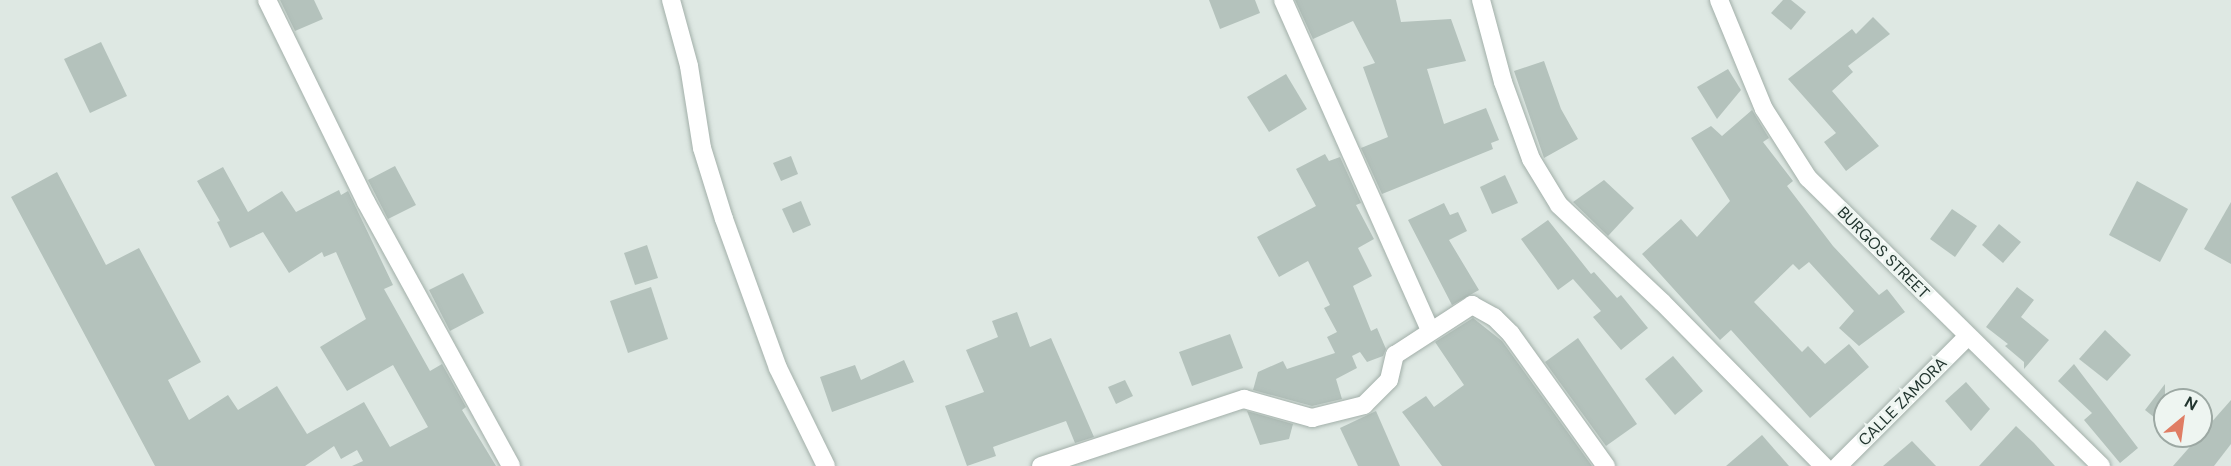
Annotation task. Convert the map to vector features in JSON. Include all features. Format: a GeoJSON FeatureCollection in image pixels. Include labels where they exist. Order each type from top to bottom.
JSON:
{"type":"FeatureCollection","features":[{"type":"Feature","properties":{"kind":"street"},"geometry":{"type":"LineString","coordinates":[[267,0],[366,202],[511,466]]}},
{"type":"Feature","properties":{"kind":"street"},"geometry":{"type":"LineString","coordinates":[[670,0],[689,66],[702,148],[724,219],[777,368],[826,466]]}},
{"type":"Feature","properties":{"kind":"street"},"geometry":{"type":"LineString","coordinates":[[1283,0],[1430,330]]}},
{"type":"Feature","properties":{"kind":"street"},"geometry":{"type":"LineString","coordinates":[[1481,0],[1503,82],[1531,159],[1559,205],[1662,302],[1824,466]]}},
{"type":"Feature","properties":{"kind":"street","name":"BURGOS STREET"},"geometry":{"type":"LineString","coordinates":[[1719,0],[1764,109],[1809,178],[1967,337],[2101,466]]}},
{"type":"Feature","properties":{"kind":"street"},"geometry":{"type":"LineString","coordinates":[[1041,466],[1244,399],[1312,418],[1364,405],[1389,380],[1395,355],[1430,330],[1472,305],[1494,316],[1537,369],[1606,466]]}},
{"type":"Feature","properties":{"kind":"street","name":"CALLE ZAMORA"},"geometry":{"type":"LineString","coordinates":[[1838,466],[1967,337]]}},
{"type":"Feature","properties":{"kind":"building"},"geometry":{"type":"Polygon","coordinates":[[[280,0],[314,0],[323,19],[295,31],[280,0]]]}},
{"type":"Feature","properties":{"kind":"building"},"geometry":{"type":"Polygon","coordinates":[[[1209,0],[1255,0],[1260,13],[1220,29],[1209,0]]]}},
{"type":"Feature","properties":{"kind":"building"},"geometry":{"type":"Polygon","coordinates":[[[1295,0],[1396,0],[1401,22],[1451,19],[1466,61],[1427,69],[1444,124],[1486,108],[1499,140],[1491,143],[1493,149],[1382,194],[1361,148],[1388,137],[1363,67],[1375,63],[1353,21],[1313,39],[1295,0]]]}},
{"type":"Feature","properties":{"kind":"building"},"geometry":{"type":"Polygon","coordinates":[[[1783,0],[1791,0],[1806,12],[1791,30],[1771,13],[1783,0]]]}},
{"type":"Feature","properties":{"kind":"building"},"geometry":{"type":"Polygon","coordinates":[[[1873,17],[1890,34],[1848,66],[1853,72],[1832,91],[1879,146],[1846,171],[1824,142],[1836,133],[1788,79],[1852,29],[1856,34],[1873,17]]]}},
{"type":"Feature","properties":{"kind":"building"},"geometry":{"type":"Polygon","coordinates":[[[101,42],[127,96],[90,113],[64,59],[101,42]]]}},
{"type":"Feature","properties":{"kind":"building"},"geometry":{"type":"Polygon","coordinates":[[[1544,61],[1561,109],[1578,139],[1544,158],[1514,71],[1544,61]]]}},
{"type":"Feature","properties":{"kind":"building"},"geometry":{"type":"Polygon","coordinates":[[[1728,69],[1741,90],[1717,119],[1697,87],[1728,69]]]}},
{"type":"Feature","properties":{"kind":"building"},"geometry":{"type":"Polygon","coordinates":[[[1286,74],[1307,109],[1269,132],[1247,97],[1286,74]]]}},
{"type":"Feature","properties":{"kind":"building"},"geometry":{"type":"Polygon","coordinates":[[[1752,110],[1769,138],[1763,142],[1793,181],[1787,186],[1833,246],[1879,295],[1887,289],[1905,312],[1859,346],[1839,328],[1854,311],[1809,262],[1799,270],[1793,264],[1754,302],[1802,352],[1808,346],[1825,364],[1849,344],[1869,367],[1810,418],[1731,330],[1720,340],[1642,254],[1681,219],[1697,237],[1730,201],[1691,138],[1711,126],[1722,136],[1752,110]]]}},
{"type":"Feature","properties":{"kind":"building"},"geometry":{"type":"Polygon","coordinates":[[[1325,154],[1329,161],[1340,157],[1361,203],[1356,205],[1374,239],[1358,248],[1372,276],[1353,286],[1371,331],[1377,328],[1386,349],[1383,356],[1367,362],[1360,352],[1352,356],[1357,368],[1336,379],[1342,399],[1312,406],[1253,390],[1258,372],[1283,361],[1287,369],[1335,353],[1327,337],[1337,332],[1324,308],[1330,305],[1308,261],[1279,277],[1257,237],[1316,206],[1296,169],[1325,154]]]}},
{"type":"Feature","properties":{"kind":"building"},"geometry":{"type":"Polygon","coordinates":[[[791,156],[798,174],[781,181],[773,163],[791,156]]]}},
{"type":"Feature","properties":{"kind":"building"},"geometry":{"type":"Polygon","coordinates":[[[395,166],[416,205],[388,219],[368,180],[395,166]]]}},
{"type":"Feature","properties":{"kind":"building"},"geometry":{"type":"Polygon","coordinates":[[[223,167],[248,212],[282,191],[296,212],[339,190],[341,195],[348,191],[393,285],[384,289],[430,371],[442,364],[466,407],[462,410],[496,466],[352,466],[363,461],[357,450],[341,459],[334,446],[305,466],[155,466],[11,197],[57,172],[106,265],[139,248],[201,362],[168,380],[189,420],[228,395],[238,410],[277,386],[307,434],[364,402],[390,447],[428,427],[393,365],[347,391],[320,347],[366,319],[336,252],[324,257],[322,252],[289,273],[263,232],[230,248],[217,222],[220,221],[197,181],[223,167]]]}},
{"type":"Feature","properties":{"kind":"building"},"geometry":{"type":"Polygon","coordinates":[[[1505,175],[1518,203],[1492,214],[1480,187],[1505,175]]]}},
{"type":"Feature","properties":{"kind":"building"},"geometry":{"type":"Polygon","coordinates":[[[1604,180],[1634,208],[1608,236],[1573,202],[1604,180]]]}},
{"type":"Feature","properties":{"kind":"building"},"geometry":{"type":"Polygon","coordinates":[[[2137,181],[2188,209],[2160,262],[2109,235],[2137,181]]]}},
{"type":"Feature","properties":{"kind":"building"},"geometry":{"type":"Polygon","coordinates":[[[801,201],[811,225],[793,233],[782,209],[801,201]]]}},
{"type":"Feature","properties":{"kind":"building"},"geometry":{"type":"Polygon","coordinates":[[[2231,202],[2231,264],[2204,249],[2231,202]]]}},
{"type":"Feature","properties":{"kind":"building"},"geometry":{"type":"Polygon","coordinates":[[[1444,203],[1450,215],[1458,212],[1467,231],[1449,240],[1479,290],[1452,305],[1408,220],[1444,203]]]}},
{"type":"Feature","properties":{"kind":"building"},"geometry":{"type":"Polygon","coordinates":[[[1952,209],[1977,226],[1955,257],[1930,239],[1952,209]]]}},
{"type":"Feature","properties":{"kind":"building"},"geometry":{"type":"Polygon","coordinates":[[[1548,220],[1591,274],[1594,272],[1617,298],[1621,295],[1648,328],[1621,350],[1593,317],[1601,311],[1573,279],[1558,290],[1521,239],[1548,220]]]}},
{"type":"Feature","properties":{"kind":"building"},"geometry":{"type":"Polygon","coordinates":[[[1999,224],[2021,242],[2003,263],[1982,245],[1999,224]]]}},
{"type":"Feature","properties":{"kind":"building"},"geometry":{"type":"Polygon","coordinates":[[[647,245],[658,278],[635,285],[624,253],[647,245]]]}},
{"type":"Feature","properties":{"kind":"building"},"geometry":{"type":"Polygon","coordinates":[[[463,273],[484,313],[450,331],[429,290],[463,273]]]}},
{"type":"Feature","properties":{"kind":"building"},"geometry":{"type":"Polygon","coordinates":[[[651,287],[668,339],[628,353],[610,301],[651,287]]]}},
{"type":"Feature","properties":{"kind":"building"},"geometry":{"type":"Polygon","coordinates":[[[2017,287],[2034,300],[2021,317],[2049,340],[2024,369],[2024,362],[2005,346],[2008,344],[1986,327],[2017,287]]]}},
{"type":"Feature","properties":{"kind":"building"},"geometry":{"type":"Polygon","coordinates":[[[1017,312],[1030,347],[1051,338],[1094,437],[1075,443],[1066,421],[993,447],[996,456],[967,466],[945,406],[984,392],[966,350],[998,337],[992,321],[1017,312]]]}},
{"type":"Feature","properties":{"kind":"building"},"geometry":{"type":"Polygon","coordinates":[[[1473,318],[1502,341],[1592,466],[1442,466],[1402,412],[1426,396],[1434,407],[1464,385],[1435,342],[1473,318]]]}},
{"type":"Feature","properties":{"kind":"building"},"geometry":{"type":"Polygon","coordinates":[[[2105,330],[2131,355],[2107,381],[2079,359],[2105,330]]]}},
{"type":"Feature","properties":{"kind":"building"},"geometry":{"type":"Polygon","coordinates":[[[1230,334],[1243,368],[1192,386],[1179,352],[1230,334]]]}},
{"type":"Feature","properties":{"kind":"building"},"geometry":{"type":"Polygon","coordinates":[[[1578,338],[1637,424],[1606,446],[1545,362],[1578,338]]]}},
{"type":"Feature","properties":{"kind":"building"},"geometry":{"type":"Polygon","coordinates":[[[1673,356],[1703,391],[1675,415],[1645,379],[1673,356]]]}},
{"type":"Feature","properties":{"kind":"building"},"geometry":{"type":"Polygon","coordinates":[[[904,360],[914,382],[832,412],[820,377],[855,365],[861,380],[904,360]]]}},
{"type":"Feature","properties":{"kind":"building"},"geometry":{"type":"Polygon","coordinates":[[[2074,364],[2138,448],[2120,463],[2084,420],[2092,413],[2058,381],[2074,364]]]}},
{"type":"Feature","properties":{"kind":"building"},"geometry":{"type":"Polygon","coordinates":[[[1125,380],[1133,396],[1116,404],[1108,387],[1125,380]]]}},
{"type":"Feature","properties":{"kind":"building"},"geometry":{"type":"Polygon","coordinates":[[[1966,382],[1990,409],[1971,431],[1945,401],[1966,382]]]}},
{"type":"Feature","properties":{"kind":"building"},"geometry":{"type":"Polygon","coordinates":[[[2153,400],[2153,416],[2145,410],[2153,400]]]}},
{"type":"Feature","properties":{"kind":"building"},"geometry":{"type":"Polygon","coordinates":[[[2231,400],[2231,444],[2214,466],[2173,466],[2189,448],[2213,448],[2213,420],[2231,400]]]}},
{"type":"Feature","properties":{"kind":"building"},"geometry":{"type":"Polygon","coordinates":[[[1247,411],[1293,424],[1289,439],[1260,445],[1247,411]]]}},
{"type":"Feature","properties":{"kind":"building"},"geometry":{"type":"Polygon","coordinates":[[[1376,411],[1400,466],[1358,466],[1340,428],[1376,411]]]}},
{"type":"Feature","properties":{"kind":"building"},"geometry":{"type":"Polygon","coordinates":[[[2016,426],[2034,443],[2055,466],[1979,466],[2016,426]]]}},
{"type":"Feature","properties":{"kind":"building"},"geometry":{"type":"Polygon","coordinates":[[[1762,435],[1789,466],[1726,466],[1762,435]]]}},
{"type":"Feature","properties":{"kind":"building"},"geometry":{"type":"Polygon","coordinates":[[[1912,441],[1936,466],[1883,466],[1912,441]]]}}]}
